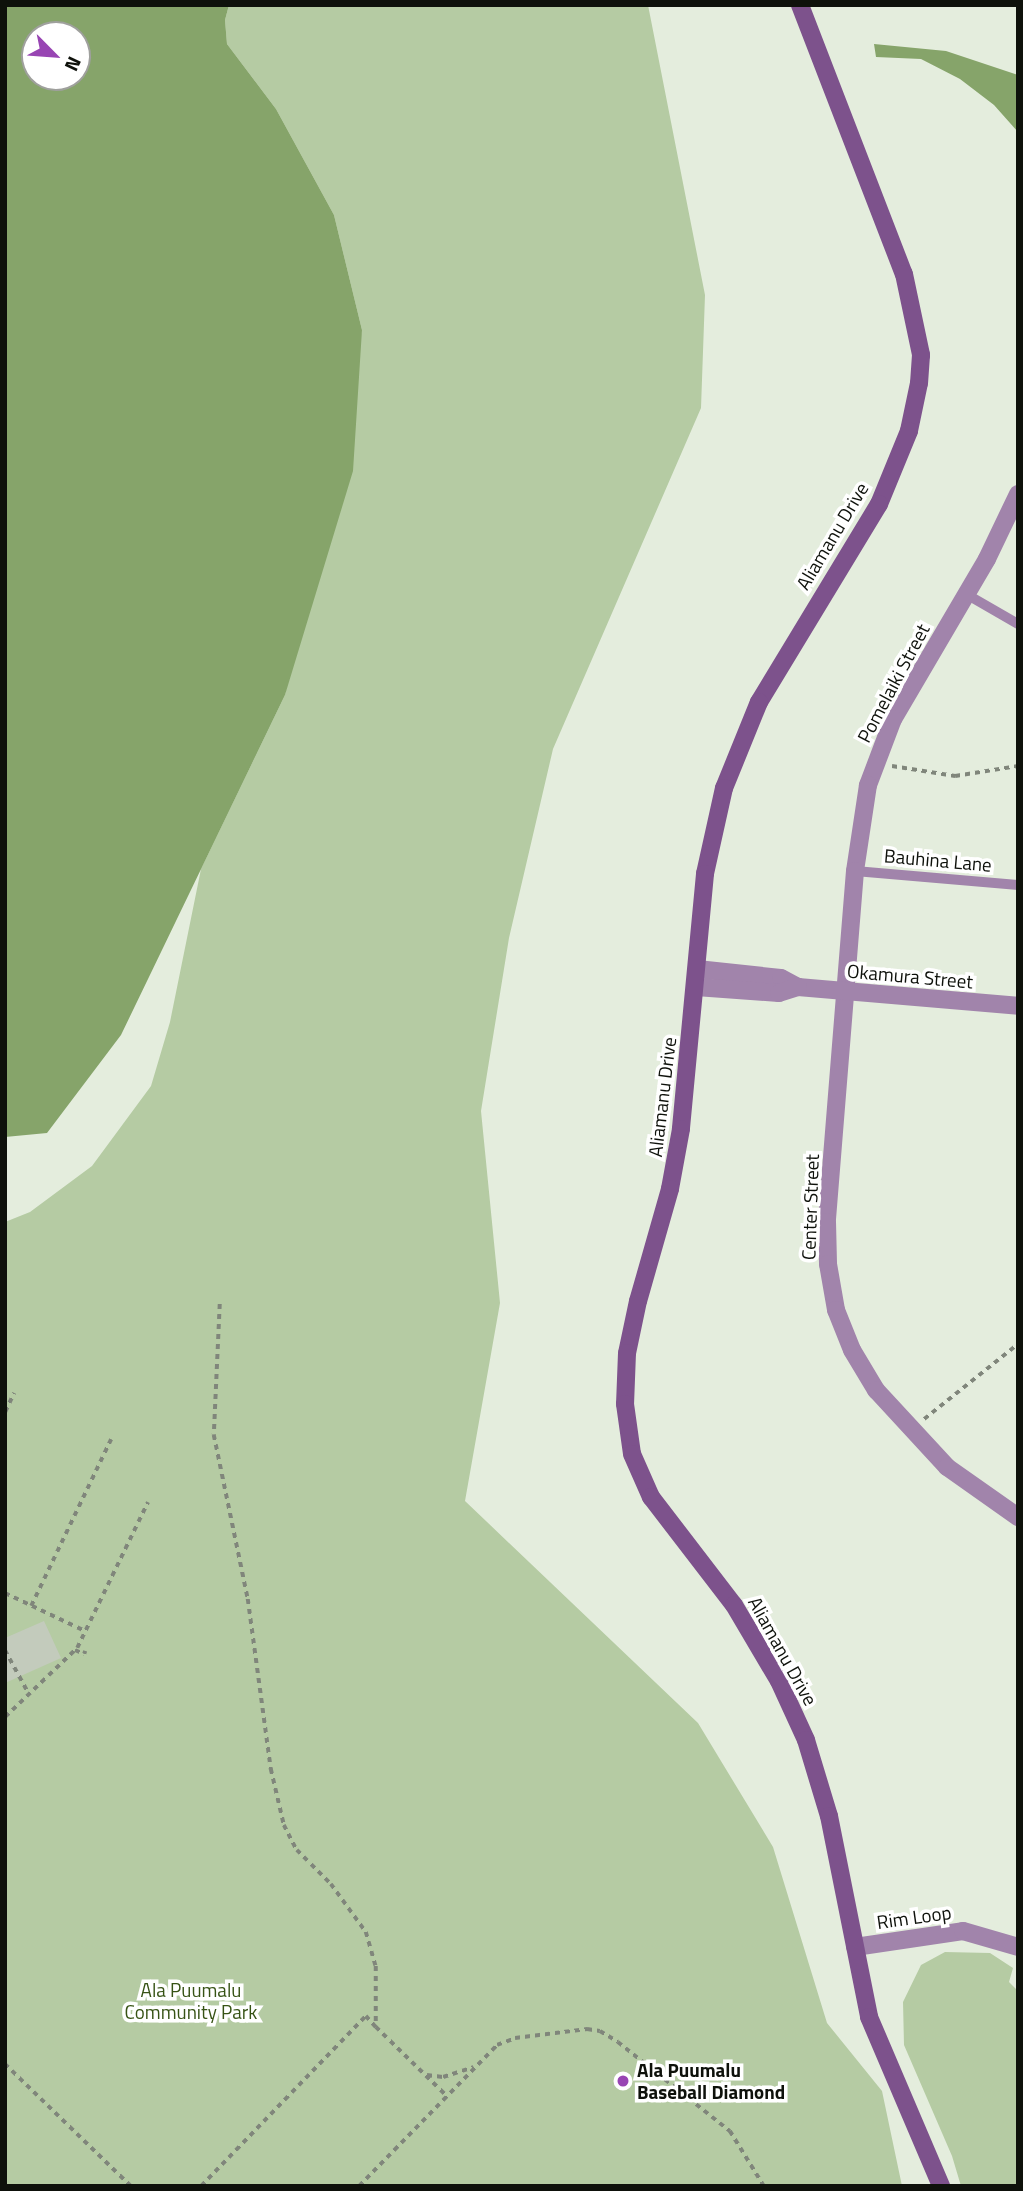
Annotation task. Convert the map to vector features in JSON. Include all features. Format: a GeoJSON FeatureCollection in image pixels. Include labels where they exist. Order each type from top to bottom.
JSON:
{"type":"FeatureCollection","features":[{"type":"Feature","properties":{"kind":"street","name":"Aliamanu Drive"},"geometry":{"type":"LineString","coordinates":[[803,6],[904,274],[921,355],[919,383],[909,431],[878,504],[781,662],[733,762],[717,816],[705,874],[681,1129],[670,1189],[638,1301],[627,1353],[627,1424],[632,1454],[651,1497],[666,1521],[734,1605],[761,1648],[795,1713],[822,1790],[869,2017],[941,2186]]}},
{"type":"Feature","properties":{"kind":"street","name":"Pomelaiki Street"},"geometry":{"type":"LineString","coordinates":[[846,992],[855,871],[866,795],[883,741],[966,594],[1018,494]]}},
{"type":"Feature","properties":{"kind":"street","name":"Okamura Street"},"geometry":{"type":"LineString","coordinates":[[697,978],[779,993],[798,987],[1018,1006]]}},
{"type":"Feature","properties":{"kind":"street","name":"Center Street"},"geometry":{"type":"LineString","coordinates":[[846,992],[827,1222],[828,1264],[836,1310],[862,1367],[897,1415],[947,1467],[1018,1517]]}},
{"type":"Feature","properties":{"kind":"street","name":"Rim Loop"},"geometry":{"type":"LineString","coordinates":[[855,1947],[963,1931],[1018,1947]]}},
{"type":"Feature","properties":{"kind":"lane"},"geometry":{"type":"LineString","coordinates":[[966,594],[1018,624]]}},
{"type":"Feature","properties":{"kind":"lane","name":"Bauhina Lane"},"geometry":{"type":"LineString","coordinates":[[855,871],[1018,885]]}},
{"type":"Feature","properties":{"kind":"path"},"geometry":{"type":"LineString","coordinates":[[888,765],[955,776],[1018,766]]}},
{"type":"Feature","properties":{"kind":"path"},"geometry":{"type":"LineString","coordinates":[[220,1304],[214,1435],[248,1599],[273,1781],[289,1837],[342,1899],[369,1939],[376,1966],[376,2027]]}},
{"type":"Feature","properties":{"kind":"path"},"geometry":{"type":"LineString","coordinates":[[919,1423],[1018,1344]]}},
{"type":"Feature","properties":{"kind":"path"},"geometry":{"type":"LineString","coordinates":[[5,1412],[14,1394]]}},
{"type":"Feature","properties":{"kind":"path"},"geometry":{"type":"LineString","coordinates":[[31,1606],[111,1440]]}},
{"type":"Feature","properties":{"kind":"path"},"geometry":{"type":"LineString","coordinates":[[5,1717],[75,1650],[148,1502]]}},
{"type":"Feature","properties":{"kind":"path"},"geometry":{"type":"LineString","coordinates":[[5,1593],[85,1631]]}},
{"type":"Feature","properties":{"kind":"path"},"geometry":{"type":"LineString","coordinates":[[5,1650],[29,1694]]}},
{"type":"Feature","properties":{"kind":"path"},"geometry":{"type":"LineString","coordinates":[[75,1650],[85,1651]]}},
{"type":"Feature","properties":{"kind":"path"},"geometry":{"type":"LineString","coordinates":[[201,2186],[366,2016],[447,2096]]}},
{"type":"Feature","properties":{"kind":"path"},"geometry":{"type":"LineString","coordinates":[[359,2186],[478,2064],[505,2041],[576,2029],[600,2031],[618,2042],[730,2131],[743,2147],[764,2186]]}},
{"type":"Feature","properties":{"kind":"path"},"geometry":{"type":"LineString","coordinates":[[5,2064],[131,2186]]}},
{"type":"Feature","properties":{"kind":"path"},"geometry":{"type":"LineString","coordinates":[[425,2074],[443,2077],[478,2064]]}},
{"type":"Feature","properties":{"kind":"green space","name":"Ala Puumalu Community Park"},"geometry":{"type":"Polygon","coordinates":[[[229,5],[648,5],[705,295],[701,408],[553,749],[509,938],[481,1111],[500,1303],[465,1501],[698,1723],[773,1847],[827,2023],[882,2091],[902,2186],[5,2186],[5,1222],[30,1212],[92,1166],[151,1086],[170,1022],[201,869],[285,695],[362,330],[334,215],[276,109],[227,44],[225,20],[229,5]]]}},
{"type":"Feature","properties":{"kind":"green space"},"geometry":{"type":"Polygon","coordinates":[[[945,1952],[990,1953],[1013,1968],[1009,1982],[1018,1991],[1018,2186],[961,2186],[952,2156],[904,2045],[903,2002],[921,1965],[945,1952]]]}},
{"type":"Feature","properties":{"kind":"shaded area"},"geometry":{"type":"Polygon","coordinates":[[[5,5],[229,5],[225,20],[227,44],[276,109],[334,215],[362,330],[353,471],[285,695],[121,1035],[47,1133],[5,1137],[5,5]]]}},
{"type":"Feature","properties":{"kind":"shaded area"},"geometry":{"type":"Polygon","coordinates":[[[874,44],[946,51],[1018,75],[1018,132],[994,105],[960,79],[921,59],[876,57],[874,44]]]}},
{"type":"Feature","properties":{"kind":"building"},"geometry":{"type":"Polygon","coordinates":[[[44,1621],[61,1658],[5,1683],[5,1638],[44,1621]]]}},
{"type":"Feature","properties":{"kind":"place","name":"Ala Puumalu Baseball Diamond"},"geometry":{"type":"Point","coordinates":[623,2081]}}]}
